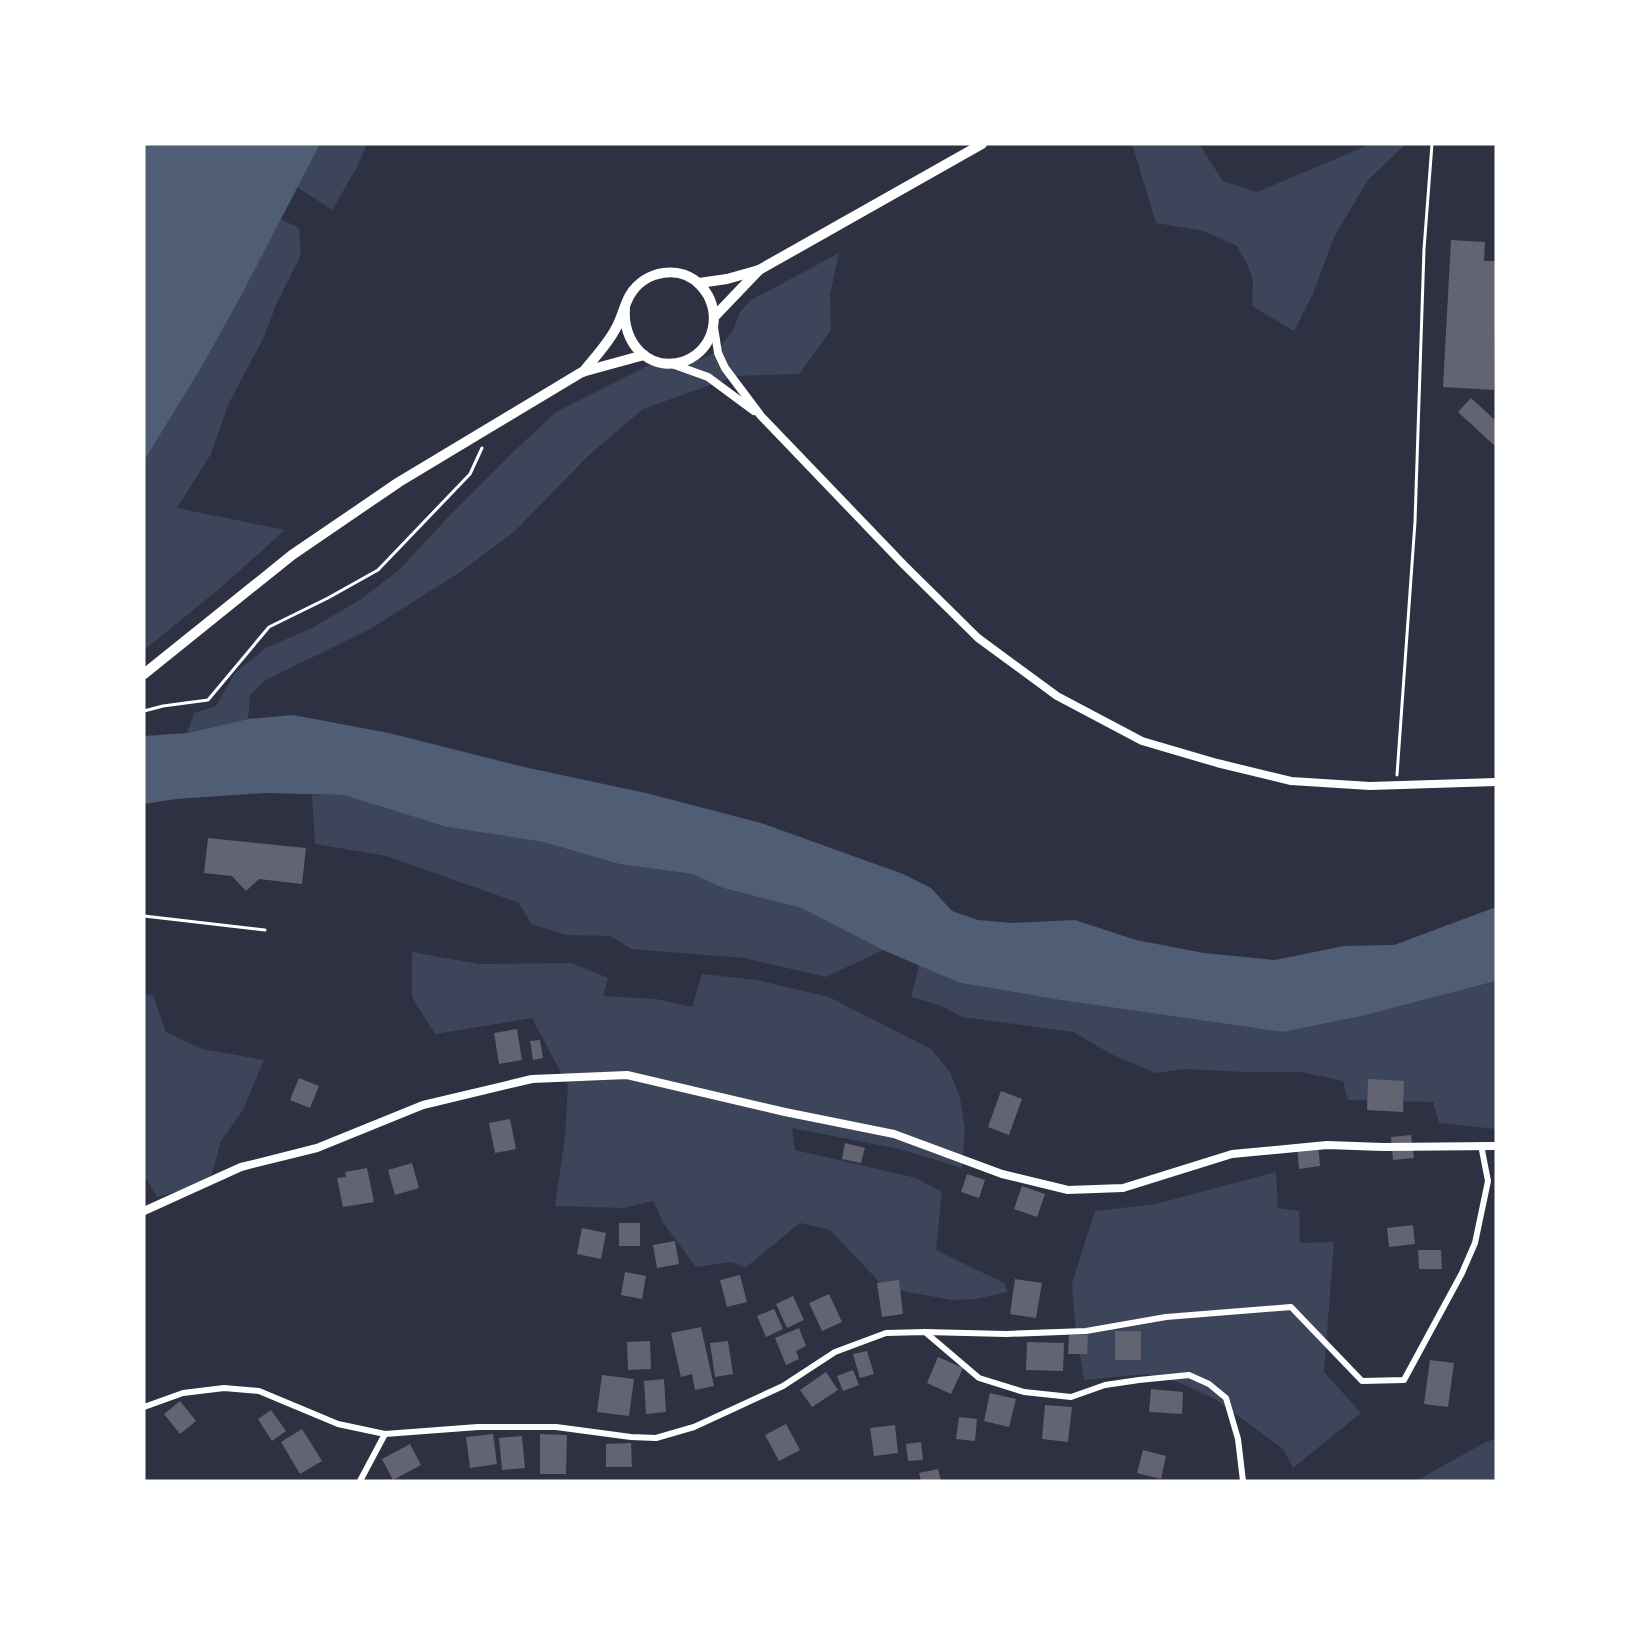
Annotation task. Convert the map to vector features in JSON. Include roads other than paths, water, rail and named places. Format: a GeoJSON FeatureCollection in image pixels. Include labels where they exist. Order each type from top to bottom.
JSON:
{"type":"FeatureCollection","features":[{"type":"Feature","properties":{"kind":"main road"},"geometry":{"type":"LineString","coordinates":[[699,283],[726,279],[759,270],[982,144]]}},
{"type":"Feature","properties":{"kind":"main road"},"geometry":{"type":"LineString","coordinates":[[625,308],[626,331],[630,340],[644,355],[656,361],[669,363],[685,361],[698,353],[708,342],[715,322],[759,270]]}},
{"type":"Feature","properties":{"kind":"main road"},"geometry":{"type":"LineString","coordinates":[[582,372],[616,329],[630,295],[649,277],[662,273],[689,276],[707,292],[713,304],[715,322]]}},
{"type":"Feature","properties":{"kind":"main road"},"geometry":{"type":"LineString","coordinates":[[144,674],[292,555],[399,482],[582,372],[644,355]]}},
{"type":"Feature","properties":{"kind":"street"},"geometry":{"type":"LineString","coordinates":[[715,322],[718,352],[725,368],[761,416],[904,565],[978,638],[1057,696],[1142,741],[1217,764],[1291,781],[1370,786],[1496,782]]}},
{"type":"Feature","properties":{"kind":"street"},"geometry":{"type":"LineString","coordinates":[[669,363],[708,377],[761,416]]}},
{"type":"Feature","properties":{"kind":"street"},"geometry":{"type":"LineString","coordinates":[[144,1211],[241,1167],[317,1148],[423,1105],[532,1079],[627,1075],[785,1112],[894,1134],[1002,1174],[1068,1190],[1123,1188],[1232,1154],[1327,1145],[1496,1146]]}},
{"type":"Feature","properties":{"kind":"street"},"geometry":{"type":"LineString","coordinates":[[144,1407],[183,1393],[224,1388],[259,1391],[338,1424],[385,1434],[478,1427],[556,1427],[656,1438],[694,1427],[783,1386],[835,1352],[886,1333],[1006,1334],[1086,1331],[1166,1317],[1291,1307],[1362,1381],[1404,1380],[1462,1273],[1475,1243],[1488,1181],[1481,1145]]}},
{"type":"Feature","properties":{"kind":"street"},"geometry":{"type":"LineString","coordinates":[[925,1332],[979,1378],[1024,1392],[1071,1397],[1105,1385],[1189,1375],[1209,1384],[1226,1398],[1238,1439],[1243,1481]]}},
{"type":"Feature","properties":{"kind":"street"},"geometry":{"type":"LineString","coordinates":[[362,1480],[385,1434]]}},
{"type":"Feature","properties":{"kind":"lane"},"geometry":{"type":"LineString","coordinates":[[144,916],[265,930]]}}]}
